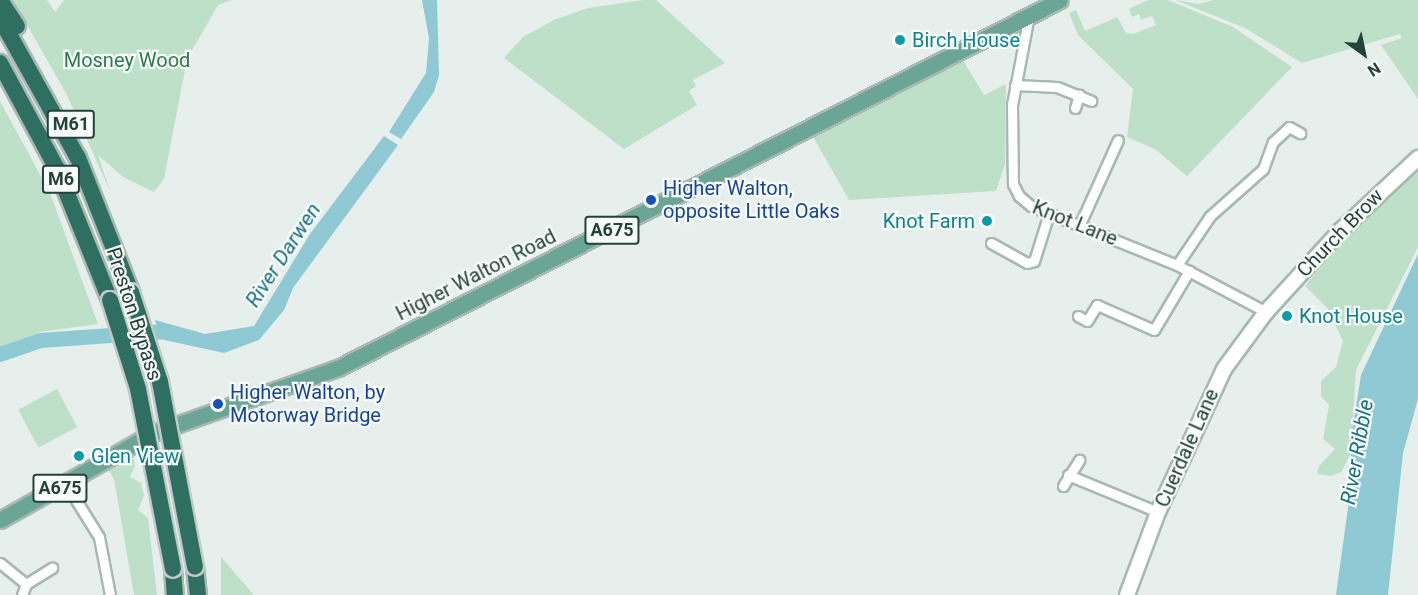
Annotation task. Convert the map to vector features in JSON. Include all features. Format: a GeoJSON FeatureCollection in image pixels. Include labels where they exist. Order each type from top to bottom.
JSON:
{"type":"FeatureCollection","features":[{"type":"Feature","properties":{"kind":"highway","name":"M61"},"geometry":{"type":"LineString","coordinates":[[0,0],[52,86],[99,180],[119,259]]}},
{"type":"Feature","properties":{"kind":"highway","name":"M6"},"geometry":{"type":"LineString","coordinates":[[0,18],[78,158],[119,259]]}},
{"type":"Feature","properties":{"kind":"highway","name":"Preston Bypass"},"geometry":{"type":"LineString","coordinates":[[0,63],[57,169],[110,300],[138,389],[173,569],[175,595]]}},
{"type":"Feature","properties":{"kind":"highway","name":"Preston Bypass"},"geometry":{"type":"LineString","coordinates":[[119,259],[160,382],[195,567],[198,595]]}},
{"type":"Feature","properties":{"kind":"main road","name":"Higher Walton Road"},"geometry":{"type":"LineString","coordinates":[[0,520],[153,433],[338,368],[1060,0]]}},
{"type":"Feature","properties":{"kind":"main road","name":"Church Brow"},"geometry":{"type":"LineString","coordinates":[[1266,312],[1372,198],[1418,159]]}},
{"type":"Feature","properties":{"kind":"main road","name":"Cuerdale Lane"},"geometry":{"type":"LineString","coordinates":[[1127,595],[1158,512],[1224,369],[1266,312]]}},
{"type":"Feature","properties":{"kind":"street","name":"Knot Lane"},"geometry":{"type":"LineString","coordinates":[[1029,15],[1015,85],[1012,184],[1022,201],[1177,265],[1266,312]]}},
{"type":"Feature","properties":{"kind":"street"},"geometry":{"type":"LineString","coordinates":[[1015,85],[1057,87],[1091,101]]}},
{"type":"Feature","properties":{"kind":"street"},"geometry":{"type":"LineString","coordinates":[[1075,108],[1079,95]]}},
{"type":"Feature","properties":{"kind":"street"},"geometry":{"type":"LineString","coordinates":[[1177,265],[1210,216],[1263,169],[1273,142],[1289,127],[1300,133]]}},
{"type":"Feature","properties":{"kind":"street"},"geometry":{"type":"LineString","coordinates":[[1080,224],[1118,141]]}},
{"type":"Feature","properties":{"kind":"street"},"geometry":{"type":"LineString","coordinates":[[991,243],[1027,263],[1034,261],[1049,213]]}},
{"type":"Feature","properties":{"kind":"street"},"geometry":{"type":"LineString","coordinates":[[1078,316],[1087,321],[1097,305],[1154,330],[1190,271]]}},
{"type":"Feature","properties":{"kind":"street"},"geometry":{"type":"LineString","coordinates":[[1063,486],[1079,460]]}},
{"type":"Feature","properties":{"kind":"street"},"geometry":{"type":"LineString","coordinates":[[1068,476],[1158,512]]}},
{"type":"Feature","properties":{"kind":"street"},"geometry":{"type":"LineString","coordinates":[[66,484],[99,537],[110,595]]}},
{"type":"Feature","properties":{"kind":"street"},"geometry":{"type":"LineString","coordinates":[[0,563],[26,584]]}},
{"type":"Feature","properties":{"kind":"street"},"geometry":{"type":"LineString","coordinates":[[22,595],[26,584],[52,568]]}},
{"type":"Feature","properties":{"kind":"green space","name":"Mosney Wood"},"geometry":{"type":"Polygon","coordinates":[[[13,0],[47,0],[55,12],[64,0],[232,0],[218,5],[187,59],[164,179],[154,192],[123,177],[98,155],[110,191],[67,95],[13,0]]]}},
{"type":"Feature","properties":{"kind":"green space"},"geometry":{"type":"Polygon","coordinates":[[[656,0],[725,63],[693,80],[696,86],[689,91],[697,105],[624,149],[504,58],[523,37],[554,20],[588,8],[656,0]]]}},
{"type":"Feature","properties":{"kind":"green space"},"geometry":{"type":"Polygon","coordinates":[[[1148,0],[1168,0],[1233,27],[1292,67],[1187,176],[1155,149],[1127,137],[1133,89],[1078,35],[1069,13],[1076,10],[1085,31],[1117,17],[1126,33],[1133,34],[1156,25],[1152,16],[1141,20],[1139,14],[1132,17],[1129,9],[1148,0]]]}},
{"type":"Feature","properties":{"kind":"green space"},"geometry":{"type":"Polygon","coordinates":[[[1175,0],[1199,4],[1213,0],[1418,0],[1418,99],[1381,45],[1402,38],[1400,34],[1302,63],[1245,28],[1175,0]]]}},
{"type":"Feature","properties":{"kind":"green space"},"geometry":{"type":"Polygon","coordinates":[[[961,57],[984,95],[1006,84],[1005,164],[996,191],[849,200],[812,135],[961,57]]]}},
{"type":"Feature","properties":{"kind":"green space"},"geometry":{"type":"Polygon","coordinates":[[[0,101],[50,193],[98,324],[40,332],[0,348],[0,101]]]}},
{"type":"Feature","properties":{"kind":"green space"},"geometry":{"type":"Polygon","coordinates":[[[1418,167],[1418,247],[1356,370],[1351,454],[1341,472],[1331,476],[1317,474],[1319,466],[1335,449],[1323,439],[1329,405],[1321,396],[1321,381],[1336,367],[1343,341],[1327,308],[1305,286],[1352,227],[1418,167]]]}},
{"type":"Feature","properties":{"kind":"green space"},"geometry":{"type":"Polygon","coordinates":[[[57,389],[77,427],[38,448],[18,410],[57,389]]]}},
{"type":"Feature","properties":{"kind":"green space"},"geometry":{"type":"Polygon","coordinates":[[[133,454],[135,466],[130,477],[141,483],[144,495],[138,510],[148,518],[157,595],[134,595],[114,479],[108,469],[133,454]]]}},
{"type":"Feature","properties":{"kind":"green space"},"geometry":{"type":"Polygon","coordinates":[[[221,557],[254,595],[221,595],[221,557]]]}},
{"type":"Feature","properties":{"kind":"water"},"geometry":{"type":"Polygon","coordinates":[[[422,0],[437,0],[439,75],[434,92],[401,139],[389,132],[426,73],[429,38],[422,0]]]}},
{"type":"Feature","properties":{"kind":"water","name":"River Darwen"},"geometry":{"type":"Polygon","coordinates":[[[384,136],[398,145],[293,288],[284,310],[259,340],[224,353],[160,339],[155,320],[205,334],[254,326],[310,234],[384,136]]]}},
{"type":"Feature","properties":{"kind":"water","name":"River Ribble"},"geometry":{"type":"Polygon","coordinates":[[[1418,254],[1418,399],[1403,453],[1388,595],[1336,595],[1351,486],[1351,439],[1361,375],[1418,254]]]}},
{"type":"Feature","properties":{"kind":"waterway","name":"River Darwen"},"geometry":{"type":"LineString","coordinates":[[0,354],[40,340],[167,331],[177,334]]}},
{"type":"Feature","properties":{"kind":"place","name":"Birch House"},"geometry":{"type":"Point","coordinates":[900,40]}},
{"type":"Feature","properties":{"kind":"place","name":"Higher Walton, opposite Little Oaks"},"geometry":{"type":"Point","coordinates":[651,200]}},
{"type":"Feature","properties":{"kind":"place","name":"Knot Farm"},"geometry":{"type":"Point","coordinates":[987,221]}},
{"type":"Feature","properties":{"kind":"place","name":"Knot House"},"geometry":{"type":"Point","coordinates":[1287,316]}},
{"type":"Feature","properties":{"kind":"place","name":"Higher Walton, by Motorway Bridge"},"geometry":{"type":"Point","coordinates":[218,404]}},
{"type":"Feature","properties":{"kind":"place","name":"Glen View"},"geometry":{"type":"Point","coordinates":[79,456]}}]}
